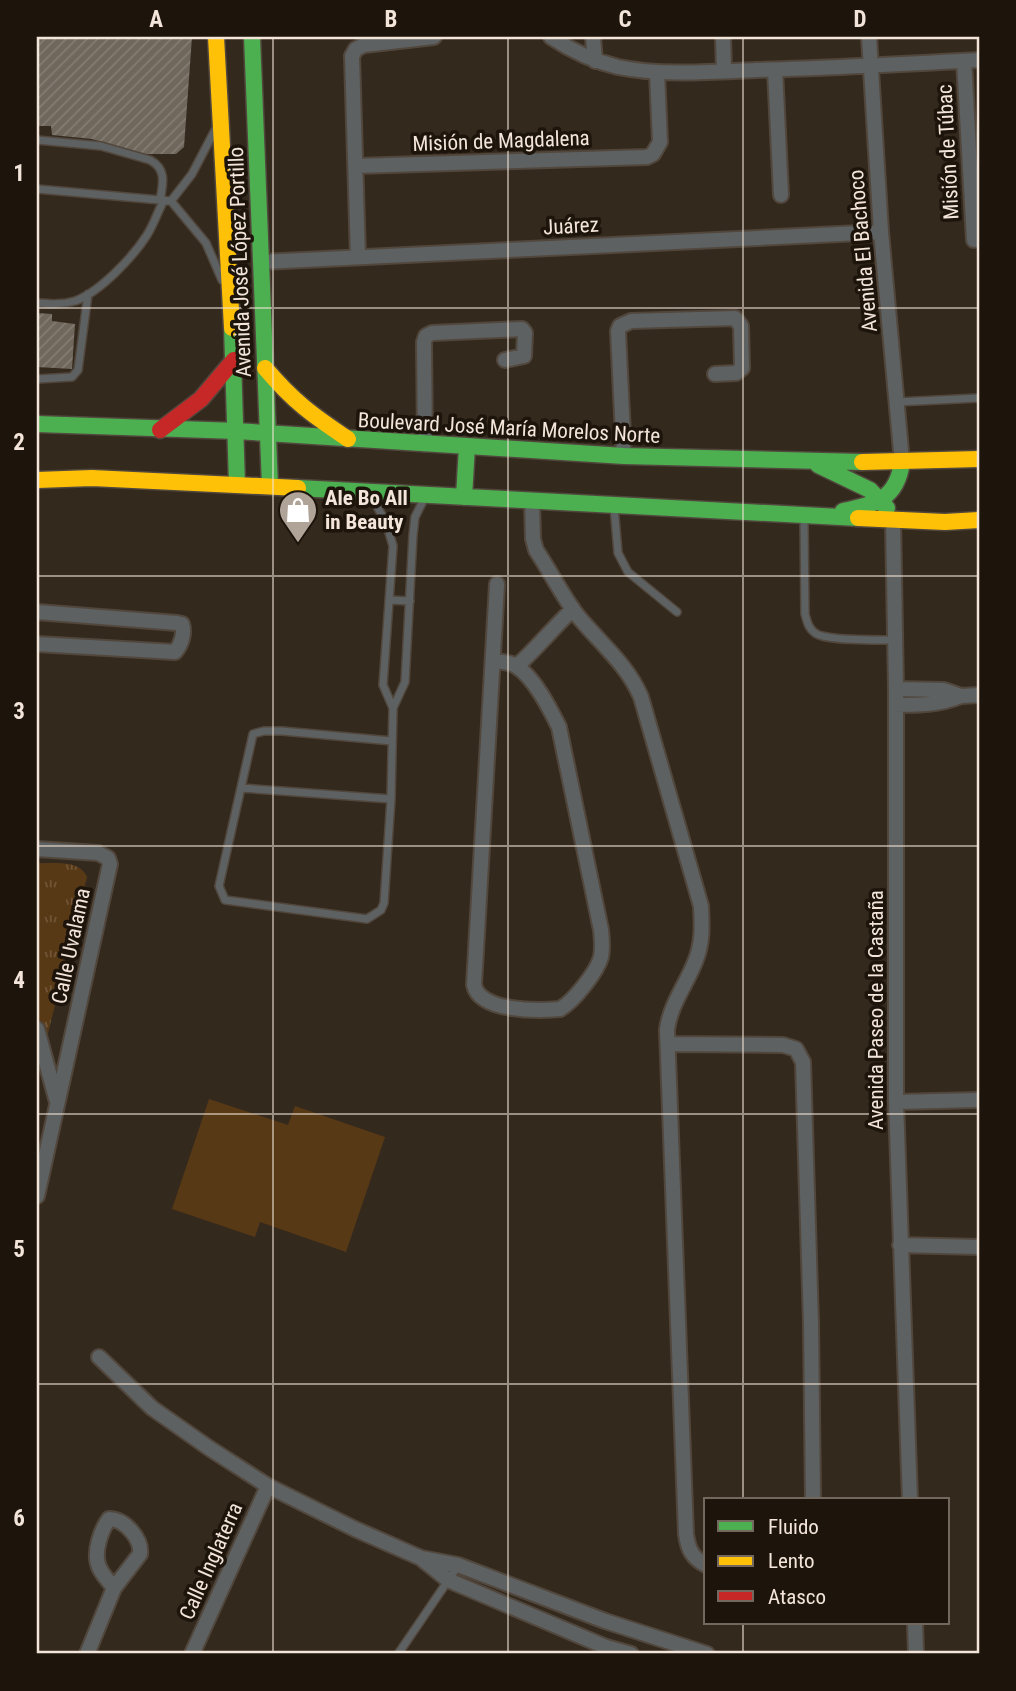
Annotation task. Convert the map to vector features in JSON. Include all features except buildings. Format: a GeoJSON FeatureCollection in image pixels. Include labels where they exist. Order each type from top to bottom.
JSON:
{"type":"FeatureCollection","features":[{"type":"Feature","properties":{"kind":"main road","name":"Avenida José López Portillo"},"geometry":{"type":"LineString","coordinates":[[216,37],[234,360],[237,484]]}},
{"type":"Feature","properties":{"kind":"main road","name":"Avenida José López Portillo"},"geometry":{"type":"LineString","coordinates":[[252,37],[270,486]]}},
{"type":"Feature","properties":{"kind":"main road"},"geometry":{"type":"LineString","coordinates":[[159,430],[179,419],[200,402],[234,360]]}},
{"type":"Feature","properties":{"kind":"main road"},"geometry":{"type":"LineString","coordinates":[[265,368],[307,412],[350,440]]}},
{"type":"Feature","properties":{"kind":"main road","name":"Boulevard José María Morelos Norte"},"geometry":{"type":"LineString","coordinates":[[47,421],[159,430],[236,431],[624,456],[806,461],[979,459]]}},
{"type":"Feature","properties":{"kind":"main road"},"geometry":{"type":"LineString","coordinates":[[464,497],[467,446]]}},
{"type":"Feature","properties":{"kind":"main road"},"geometry":{"type":"LineString","coordinates":[[806,461],[870,490],[881,500],[893,520]]}},
{"type":"Feature","properties":{"kind":"main road"},"geometry":{"type":"LineString","coordinates":[[811,516],[881,500],[898,483],[902,461]]}},
{"type":"Feature","properties":{"kind":"main road"},"geometry":{"type":"LineString","coordinates":[[37,480],[92,478],[237,484],[893,520],[979,520]]}},
{"type":"Feature","properties":{"kind":"street"},"geometry":{"type":"LineString","coordinates":[[358,257],[350,65],[356,49],[363,45],[434,37]]}},
{"type":"Feature","properties":{"kind":"street"},"geometry":{"type":"LineString","coordinates":[[551,37],[595,61],[657,72],[870,67],[979,60]]}},
{"type":"Feature","properties":{"kind":"street"},"geometry":{"type":"LineString","coordinates":[[593,37],[595,61]]}},
{"type":"Feature","properties":{"kind":"street"},"geometry":{"type":"LineString","coordinates":[[723,37],[724,71]]}},
{"type":"Feature","properties":{"kind":"street","name":"Avenida El Bachoco"},"geometry":{"type":"LineString","coordinates":[[869,37],[881,232],[902,461]]}},
{"type":"Feature","properties":{"kind":"street","name":"Misión de Túbac"},"geometry":{"type":"LineString","coordinates":[[964,61],[974,240]]}},
{"type":"Feature","properties":{"kind":"street"},"geometry":{"type":"LineString","coordinates":[[775,70],[781,195]]}},
{"type":"Feature","properties":{"kind":"street","name":"Misión de Magdalena"},"geometry":{"type":"LineString","coordinates":[[356,166],[647,157],[653,154],[660,142],[657,72]]}},
{"type":"Feature","properties":{"kind":"street","name":"Juárez"},"geometry":{"type":"LineString","coordinates":[[262,262],[881,232]]}},
{"type":"Feature","properties":{"kind":"street"},"geometry":{"type":"LineString","coordinates":[[624,456],[618,331],[620,326],[631,321],[735,318],[741,326],[742,368],[736,373],[715,374]]}},
{"type":"Feature","properties":{"kind":"street"},"geometry":{"type":"LineString","coordinates":[[425,444],[426,336],[432,333],[522,329],[524,356],[505,360]]}},
{"type":"Feature","properties":{"kind":"street"},"geometry":{"type":"LineString","coordinates":[[532,501],[536,550],[576,614],[625,669],[641,697],[701,906],[702,939],[696,961],[670,1013],[667,1030],[686,1534],[688,1548],[704,1563]]}},
{"type":"Feature","properties":{"kind":"street","name":"Avenida Paseo de la Castaña"},"geometry":{"type":"LineString","coordinates":[[893,520],[896,689],[896,1102],[910,1498]]}},
{"type":"Feature","properties":{"kind":"street"},"geometry":{"type":"LineString","coordinates":[[494,661],[517,666],[545,701],[559,727],[601,930],[602,943],[598,964],[575,997],[560,1010],[494,1005],[479,996],[474,985],[497,584]]}},
{"type":"Feature","properties":{"kind":"street"},"geometry":{"type":"LineString","coordinates":[[37,612],[177,623],[182,624],[184,630],[175,652],[37,643]]}},
{"type":"Feature","properties":{"kind":"street"},"geometry":{"type":"LineString","coordinates":[[517,666],[542,643],[549,642],[576,614]]}},
{"type":"Feature","properties":{"kind":"street"},"geometry":{"type":"LineString","coordinates":[[896,689],[944,690],[961,696]]}},
{"type":"Feature","properties":{"kind":"street"},"geometry":{"type":"LineString","coordinates":[[896,705],[933,705],[961,696],[979,695]]}},
{"type":"Feature","properties":{"kind":"street","name":"Calle Uvalama"},"geometry":{"type":"LineString","coordinates":[[37,849],[98,853],[108,858],[110,864],[37,1196]]}},
{"type":"Feature","properties":{"kind":"street"},"geometry":{"type":"LineString","coordinates":[[37,1029],[58,1106]]}},
{"type":"Feature","properties":{"kind":"street"},"geometry":{"type":"LineString","coordinates":[[669,1044],[783,1045],[796,1049],[803,1062],[813,1498]]}},
{"type":"Feature","properties":{"kind":"street"},"geometry":{"type":"LineString","coordinates":[[896,1102],[979,1100]]}},
{"type":"Feature","properties":{"kind":"street"},"geometry":{"type":"LineString","coordinates":[[901,1245],[979,1247]]}},
{"type":"Feature","properties":{"kind":"street"},"geometry":{"type":"LineString","coordinates":[[99,1357],[152,1408],[209,1448],[268,1486],[355,1529],[421,1558],[458,1565],[605,1621],[707,1654]]}},
{"type":"Feature","properties":{"kind":"street","name":"Calle Inglaterra"},"geometry":{"type":"LineString","coordinates":[[198,1652],[268,1486]]}},
{"type":"Feature","properties":{"kind":"street"},"geometry":{"type":"LineString","coordinates":[[421,1558],[448,1580],[606,1647],[626,1653],[632,1629]]}},
{"type":"Feature","properties":{"kind":"street"},"geometry":{"type":"LineString","coordinates":[[88,1654],[114,1588]]}},
{"type":"Feature","properties":{"kind":"street"},"geometry":{"type":"LineString","coordinates":[[915,1624],[916,1654]]}},
{"type":"Feature","properties":{"kind":"lane"},"geometry":{"type":"LineString","coordinates":[[37,303],[61,304],[76,300],[118,270],[147,235],[165,200],[192,174],[219,122]]}},
{"type":"Feature","properties":{"kind":"lane"},"geometry":{"type":"LineString","coordinates":[[37,140],[101,146],[157,164],[163,175],[165,200],[206,243],[229,294]]}},
{"type":"Feature","properties":{"kind":"lane"},"geometry":{"type":"LineString","coordinates":[[37,189],[165,200]]}},
{"type":"Feature","properties":{"kind":"lane"},"geometry":{"type":"LineString","coordinates":[[37,379],[72,377],[78,370],[88,294]]}},
{"type":"Feature","properties":{"kind":"lane"},"geometry":{"type":"LineString","coordinates":[[897,402],[979,398]]}},
{"type":"Feature","properties":{"kind":"lane"},"geometry":{"type":"LineString","coordinates":[[369,492],[386,522],[393,546],[383,685],[393,708]]}},
{"type":"Feature","properties":{"kind":"lane"},"geometry":{"type":"LineString","coordinates":[[392,741],[282,731],[253,734],[219,887],[225,900],[367,919],[382,910],[391,799],[393,708],[405,682],[412,535],[415,516],[426,495]]}},
{"type":"Feature","properties":{"kind":"lane"},"geometry":{"type":"LineString","coordinates":[[614,506],[618,553],[628,572],[677,612]]}},
{"type":"Feature","properties":{"kind":"lane"},"geometry":{"type":"LineString","coordinates":[[811,516],[805,614],[808,625],[813,632],[826,637],[895,640]]}},
{"type":"Feature","properties":{"kind":"lane"},"geometry":{"type":"LineString","coordinates":[[389,600],[410,601]]}},
{"type":"Feature","properties":{"kind":"lane"},"geometry":{"type":"LineString","coordinates":[[241,788],[391,799]]}},
{"type":"Feature","properties":{"kind":"lane"},"geometry":{"type":"LineString","coordinates":[[398,1654],[458,1565]]}},
{"type":"Feature","properties":{"kind":"green space"},"geometry":{"type":"Polygon","coordinates":[[[37,863],[72,865],[83,871],[87,877],[47,1037],[42,1031],[37,1011],[37,863]]]}},
{"type":"Feature","properties":{"kind":"green space"},"geometry":{"type":"Polygon","coordinates":[[[209,1099],[288,1125],[295,1106],[385,1137],[346,1252],[260,1222],[255,1237],[172,1209],[209,1099]]]}},
{"type":"Feature","properties":{"kind":"traffic: fast"},"geometry":{"type":"LineString","coordinates":[[252,37],[270,486]]}},
{"type":"Feature","properties":{"kind":"traffic: fast"},"geometry":{"type":"LineString","coordinates":[[232,328],[237,484]]}},
{"type":"Feature","properties":{"kind":"traffic: fast"},"geometry":{"type":"LineString","coordinates":[[37,424],[236,431],[624,456],[862,462]]}},
{"type":"Feature","properties":{"kind":"traffic: fast"},"geometry":{"type":"LineString","coordinates":[[464,497],[467,446]]}},
{"type":"Feature","properties":{"kind":"traffic: fast"},"geometry":{"type":"LineString","coordinates":[[843,511],[883,498],[895,484],[902,462]]}},
{"type":"Feature","properties":{"kind":"traffic: fast"},"geometry":{"type":"LineString","coordinates":[[818,465],[870,490],[887,508]]}},
{"type":"Feature","properties":{"kind":"traffic: fast"},"geometry":{"type":"LineString","coordinates":[[298,488],[858,518]]}},
{"type":"Feature","properties":{"kind":"traffic: slow"},"geometry":{"type":"LineString","coordinates":[[216,37],[232,328]]}},
{"type":"Feature","properties":{"kind":"traffic: slow"},"geometry":{"type":"LineString","coordinates":[[265,368],[304,407],[348,439]]}},
{"type":"Feature","properties":{"kind":"traffic: slow"},"geometry":{"type":"LineString","coordinates":[[862,462],[979,459]]}},
{"type":"Feature","properties":{"kind":"traffic: slow"},"geometry":{"type":"LineString","coordinates":[[37,480],[92,478],[298,488]]}},
{"type":"Feature","properties":{"kind":"traffic: slow"},"geometry":{"type":"LineString","coordinates":[[858,518],[945,522],[979,520]]}},
{"type":"Feature","properties":{"kind":"traffic: jam"},"geometry":{"type":"LineString","coordinates":[[160,430],[201,399],[234,360]]}},
{"type":"Feature","properties":{"kind":"place","name":"Ale Bo All in Beauty"},"geometry":{"type":"Point","coordinates":[298,544]}}]}
